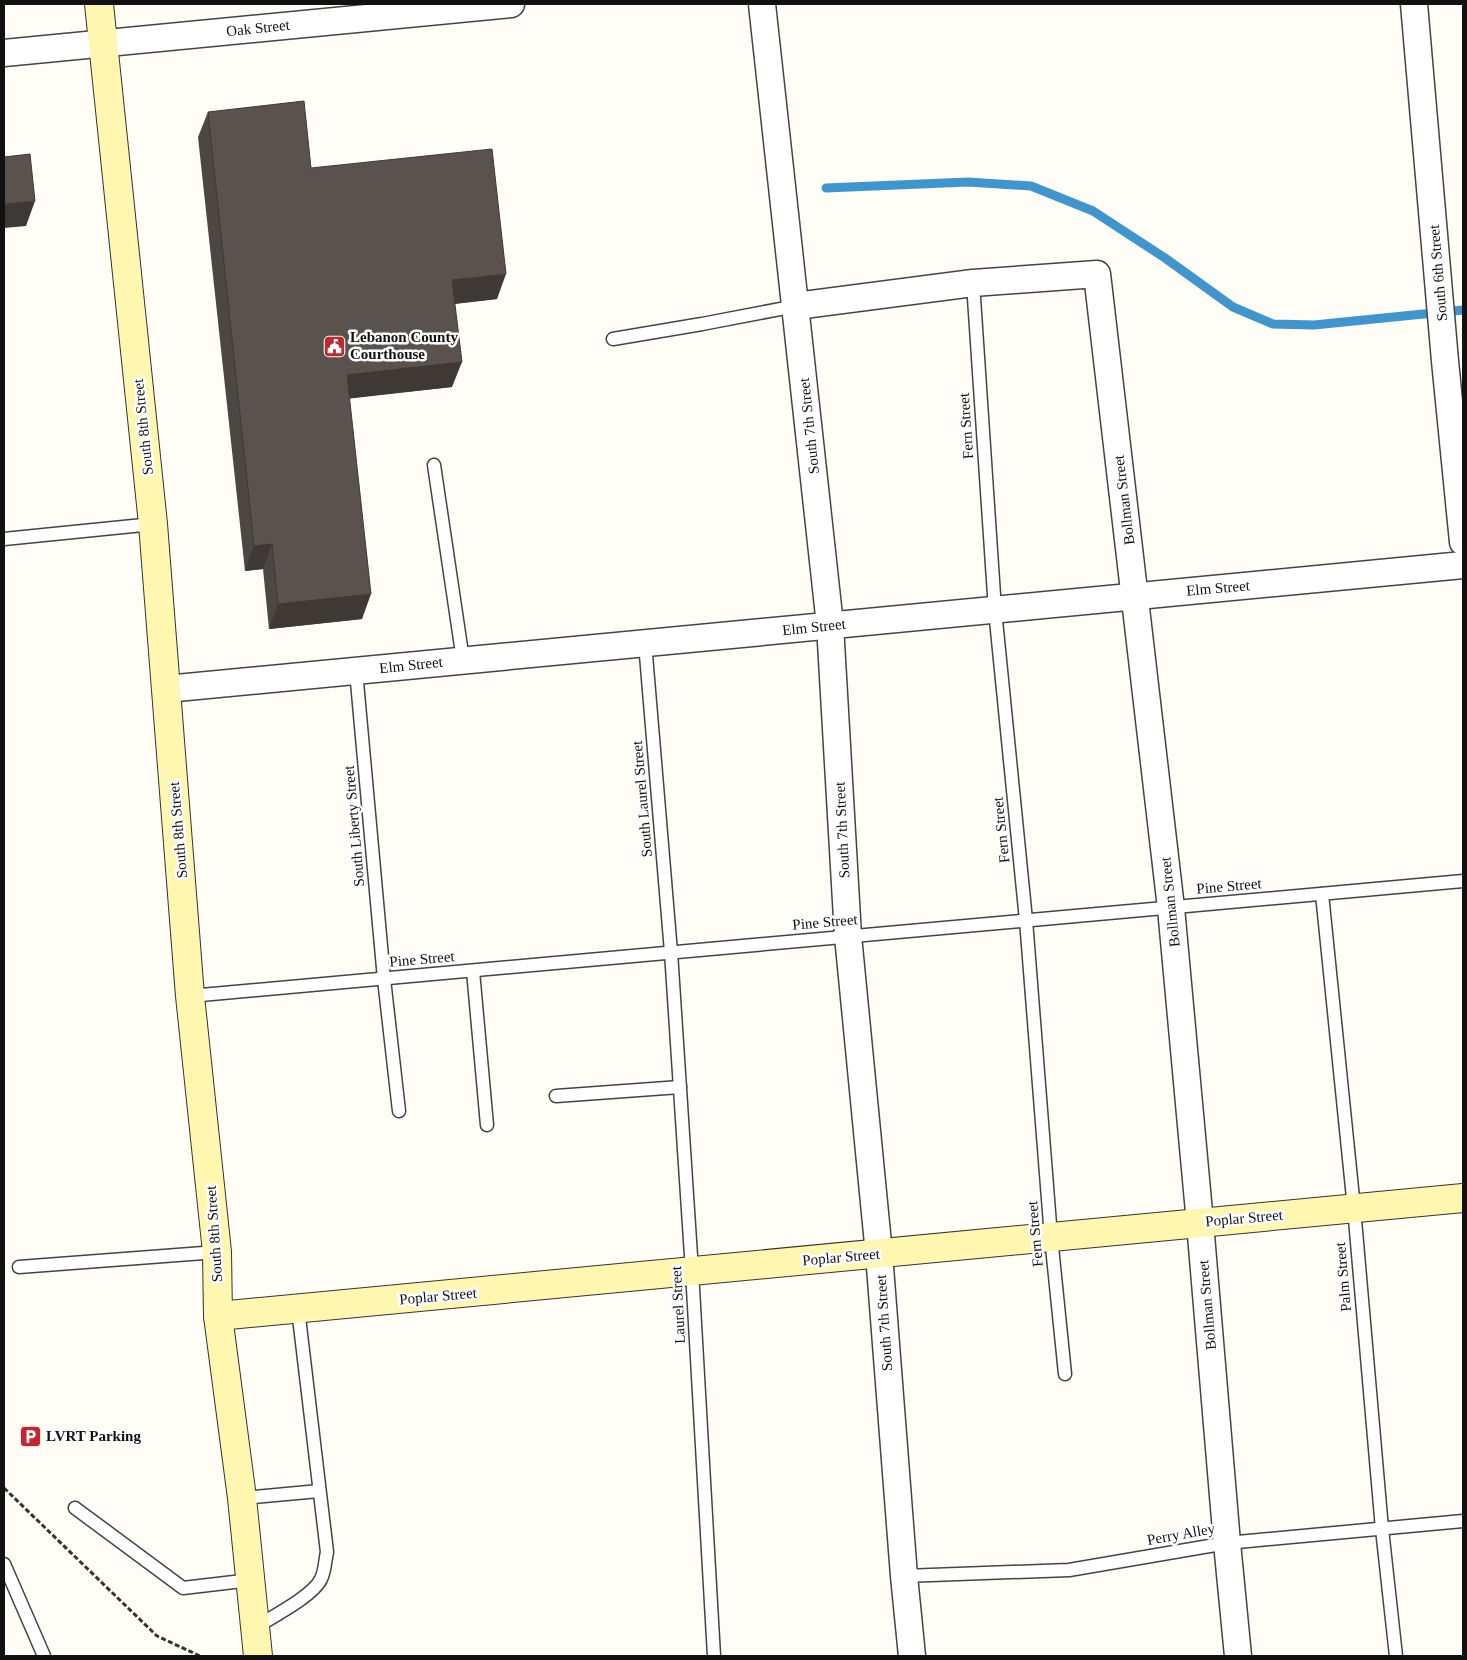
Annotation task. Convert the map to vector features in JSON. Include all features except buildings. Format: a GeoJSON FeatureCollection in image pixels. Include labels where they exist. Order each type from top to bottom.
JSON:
{"type":"FeatureCollection","features":[{"type":"Feature","properties":{"kind":"street","name":"South 8th Street"},"geometry":{"type":"LineString","coordinates":[[99,4],[153,524],[190,996],[217,1252],[218,1316],[242,1498],[258,1656]]}},
{"type":"Feature","properties":{"kind":"street","name":"Oak Street"},"geometry":{"type":"LineString","coordinates":[[4,54],[439,7],[511,4]]}},
{"type":"Feature","properties":{"kind":"street","name":"South 7th Street"},"geometry":{"type":"LineString","coordinates":[[762,4],[830,625],[848,936],[879,1254],[912,1656]]}},
{"type":"Feature","properties":{"kind":"street","name":"South 6th Street"},"geometry":{"type":"LineString","coordinates":[[1414,4],[1445,361],[1463,542]]}},
{"type":"Feature","properties":{"kind":"street","name":"Bollman Street"},"geometry":{"type":"LineString","coordinates":[[972,283],[1097,274],[1171,908],[1238,1656]]}},
{"type":"Feature","properties":{"kind":"street"},"geometry":{"type":"LineString","coordinates":[[796,306],[972,283]]}},
{"type":"Feature","properties":{"kind":"street","name":"Elm Street"},"geometry":{"type":"LineString","coordinates":[[166,689],[1463,565]]}},
{"type":"Feature","properties":{"kind":"street","name":"Poplar Street"},"geometry":{"type":"LineString","coordinates":[[218,1316],[1463,1198]]}},
{"type":"Feature","properties":{"kind":"lane","name":"Fern Street"},"geometry":{"type":"LineString","coordinates":[[972,283],[995,610],[1026,920],[1051,1237],[1065,1374]]}},
{"type":"Feature","properties":{"kind":"lane"},"geometry":{"type":"LineString","coordinates":[[613,339],[796,306]]}},
{"type":"Feature","properties":{"kind":"lane"},"geometry":{"type":"LineString","coordinates":[[434,464],[463,660]]}},
{"type":"Feature","properties":{"kind":"lane"},"geometry":{"type":"LineString","coordinates":[[4,539],[153,524]]}},
{"type":"Feature","properties":{"kind":"lane","name":"South Laurel Street"},"geometry":{"type":"LineString","coordinates":[[645,643],[671,952]]}},
{"type":"Feature","properties":{"kind":"lane","name":"South Liberty Street"},"geometry":{"type":"LineString","coordinates":[[356,671],[384,979],[399,1111]]}},
{"type":"Feature","properties":{"kind":"lane","name":"Pine Street"},"geometry":{"type":"LineString","coordinates":[[190,996],[1463,881]]}},
{"type":"Feature","properties":{"kind":"lane","name":"Palm Street"},"geometry":{"type":"LineString","coordinates":[[1322,894],[1354,1208],[1382,1529],[1396,1656]]}},
{"type":"Feature","properties":{"kind":"lane","name":"Laurel Street"},"geometry":{"type":"LineString","coordinates":[[671,952],[692,1271],[714,1656]]}},
{"type":"Feature","properties":{"kind":"lane"},"geometry":{"type":"LineString","coordinates":[[474,970],[486,1125]]}},
{"type":"Feature","properties":{"kind":"lane"},"geometry":{"type":"LineString","coordinates":[[556,1096],[680,1086]]}},
{"type":"Feature","properties":{"kind":"lane"},"geometry":{"type":"LineString","coordinates":[[19,1267],[217,1252]]}},
{"type":"Feature","properties":{"kind":"lane"},"geometry":{"type":"LineString","coordinates":[[256,1627],[306,1596],[321,1580],[327,1552],[298,1309]]}},
{"type":"Feature","properties":{"kind":"lane"},"geometry":{"type":"LineString","coordinates":[[242,1498],[319,1491]]}},
{"type":"Feature","properties":{"kind":"lane"},"geometry":{"type":"LineString","coordinates":[[76,1508],[183,1588],[251,1580]]}},
{"type":"Feature","properties":{"kind":"lane","name":"Perry Alley"},"geometry":{"type":"LineString","coordinates":[[904,1576],[1069,1570],[1227,1543],[1463,1521]]}},
{"type":"Feature","properties":{"kind":"lane"},"geometry":{"type":"LineString","coordinates":[[4,1564],[7,1580],[44,1656]]}},
{"type":"Feature","properties":{"kind":"path"},"geometry":{"type":"LineString","coordinates":[[4,1488],[156,1636],[200,1656]]}},
{"type":"Feature","properties":{"kind":"waterway"},"geometry":{"type":"LineString","coordinates":[[826,188],[968,182],[1031,186],[1093,211],[1165,258],[1233,307],[1273,324],[1314,325],[1463,310]]}},
{"type":"Feature","properties":{"kind":"place","name":"Lebanon County Courthouse"},"geometry":{"type":"Point","coordinates":[334,346]}},
{"type":"Feature","properties":{"kind":"place","name":"LVRT Parking"},"geometry":{"type":"Point","coordinates":[30,1436]}}]}
